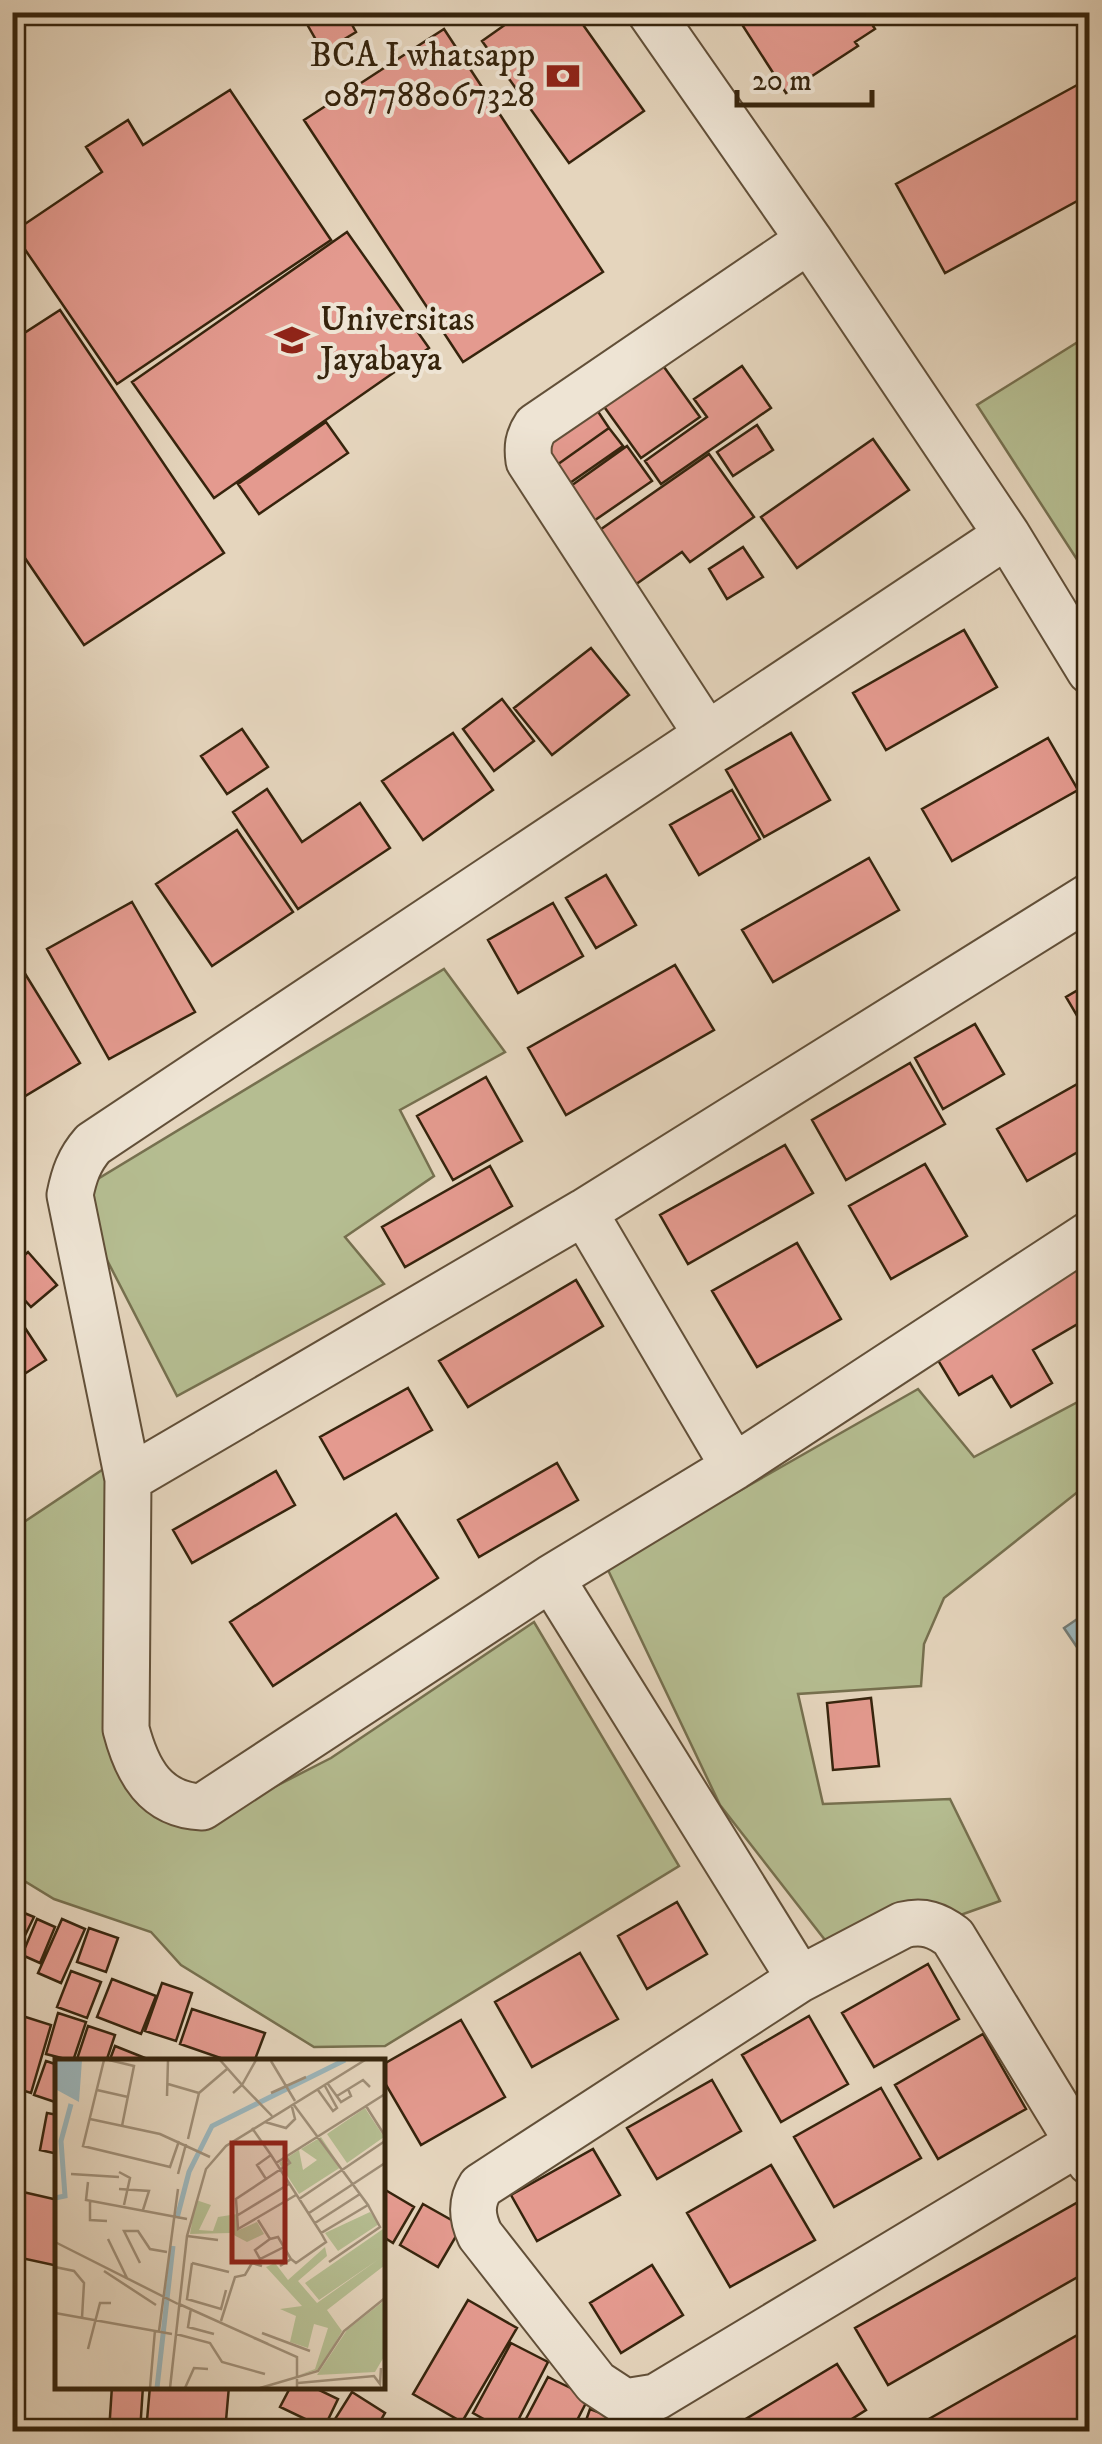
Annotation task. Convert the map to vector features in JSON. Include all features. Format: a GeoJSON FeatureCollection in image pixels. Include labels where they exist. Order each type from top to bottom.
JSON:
{"type":"FeatureCollection","features":[{"type":"Feature","properties":{"kind":"street"},"geometry":{"type":"LineString","coordinates":[[650,12],[809,240],[1006,535],[1090,671]]}},
{"type":"Feature","properties":{"kind":"street"},"geometry":{"type":"LineString","coordinates":[[706,733],[529,461],[527,443],[536,426],[809,240]]}},
{"type":"Feature","properties":{"kind":"street"},"geometry":{"type":"LineString","coordinates":[[1006,535],[93,1144],[83,1155],[70,1195],[128,1479],[126,1729],[135,1757],[152,1786],[170,1802],[202,1807],[550,1578],[734,1466],[1090,1234]]}},
{"type":"Feature","properties":{"kind":"street"},"geometry":{"type":"LineString","coordinates":[[128,1479],[584,1212],[1090,896]]}},
{"type":"Feature","properties":{"kind":"street"},"geometry":{"type":"LineString","coordinates":[[584,1212],[734,1466]]}},
{"type":"Feature","properties":{"kind":"street"},"geometry":{"type":"LineString","coordinates":[[550,1578],[800,1980]]}},
{"type":"Feature","properties":{"kind":"street"},"geometry":{"type":"LineString","coordinates":[[916,1922],[940,1928],[953,1938],[1084,2153],[656,2397],[625,2402],[596,2382],[480,2235],[472,2210],[474,2195],[480,2186],[800,1980],[904,1924],[916,1922]]}},
{"type":"Feature","properties":{"kind":"green space"},"geometry":{"type":"Polygon","coordinates":[[[1089,335],[1089,578],[977,405],[1089,335]]]}},
{"type":"Feature","properties":{"kind":"green space"},"geometry":{"type":"Polygon","coordinates":[[[444,969],[505,1052],[400,1110],[434,1176],[345,1237],[384,1284],[177,1396],[73,1194],[444,969]]]}},
{"type":"Feature","properties":{"kind":"green space"},"geometry":{"type":"Polygon","coordinates":[[[918,1389],[974,1457],[1089,1396],[1089,1483],[944,1598],[924,1644],[921,1686],[798,1694],[823,1804],[950,1799],[1000,1901],[839,1958],[720,1805],[608,1570],[918,1389]]]}},
{"type":"Feature","properties":{"kind":"green space"},"geometry":{"type":"Polygon","coordinates":[[[111,1464],[152,1791],[233,1808],[331,1758],[534,1622],[679,1866],[385,2046],[314,2047],[181,1965],[151,1932],[54,1899],[13,1874],[12,1530],[111,1464]]]}},
{"type":"Feature","properties":{"kind":"water"},"geometry":{"type":"Polygon","coordinates":[[[1089,1611],[1089,1665],[1064,1628],[1089,1611]]]}},
{"type":"Feature","properties":{"kind":"building"},"geometry":{"type":"Polygon","coordinates":[[[300,12],[345,12],[356,32],[323,52],[300,12]]]}},
{"type":"Feature","properties":{"kind":"building","name":"BCA I whatsapp 087788067328"},"geometry":{"type":"Polygon","coordinates":[[[523,12],[574,12],[644,111],[569,163],[482,41],[523,12]]]}},
{"type":"Feature","properties":{"kind":"building"},"geometry":{"type":"Polygon","coordinates":[[[734,12],[864,12],[875,29],[855,42],[858,46],[786,93],[734,12]]]}},
{"type":"Feature","properties":{"kind":"building"},"geometry":{"type":"Polygon","coordinates":[[[444,29],[603,272],[463,362],[304,120],[444,29]]]}},
{"type":"Feature","properties":{"kind":"building"},"geometry":{"type":"Polygon","coordinates":[[[1090,78],[1090,194],[945,273],[896,184],[1090,78]]]}},
{"type":"Feature","properties":{"kind":"building"},"geometry":{"type":"Polygon","coordinates":[[[230,90],[331,240],[117,384],[13,232],[102,172],[86,147],[128,120],[143,145],[230,90]]]}},
{"type":"Feature","properties":{"kind":"building"},"geometry":{"type":"Polygon","coordinates":[[[347,232],[429,348],[214,498],[132,382],[347,232]]]}},
{"type":"Feature","properties":{"kind":"building"},"geometry":{"type":"Polygon","coordinates":[[[60,310],[224,553],[84,645],[12,539],[12,341],[60,310]]]}},
{"type":"Feature","properties":{"kind":"building"},"geometry":{"type":"Polygon","coordinates":[[[659,360],[700,417],[641,458],[600,401],[659,360]]]}},
{"type":"Feature","properties":{"kind":"building"},"geometry":{"type":"Polygon","coordinates":[[[742,366],[771,408],[661,484],[645,461],[707,417],[694,399],[742,366]]]}},
{"type":"Feature","properties":{"kind":"building"},"geometry":{"type":"Polygon","coordinates":[[[593,404],[609,428],[554,467],[537,443],[593,404]]]}},
{"type":"Feature","properties":{"kind":"building"},"geometry":{"type":"Polygon","coordinates":[[[326,422],[348,453],[259,514],[238,484],[326,422]]]}},
{"type":"Feature","properties":{"kind":"building"},"geometry":{"type":"Polygon","coordinates":[[[757,425],[773,450],[733,476],[717,452],[757,425]]]}},
{"type":"Feature","properties":{"kind":"building"},"geometry":{"type":"Polygon","coordinates":[[[609,428],[623,446],[567,485],[554,467],[609,428]]]}},
{"type":"Feature","properties":{"kind":"building"},"geometry":{"type":"Polygon","coordinates":[[[873,439],[909,490],[797,568],[761,517],[873,439]]]}},
{"type":"Feature","properties":{"kind":"building"},"geometry":{"type":"Polygon","coordinates":[[[627,446],[652,481],[585,527],[561,493],[627,446]]]}},
{"type":"Feature","properties":{"kind":"building"},"geometry":{"type":"Polygon","coordinates":[[[709,454],[754,517],[690,562],[682,552],[632,587],[594,534],[709,454]]]}},
{"type":"Feature","properties":{"kind":"building"},"geometry":{"type":"Polygon","coordinates":[[[743,547],[763,577],[727,599],[709,569],[743,547]]]}},
{"type":"Feature","properties":{"kind":"building"},"geometry":{"type":"Polygon","coordinates":[[[964,630],[997,687],[886,750],[853,693],[964,630]]]}},
{"type":"Feature","properties":{"kind":"building"},"geometry":{"type":"Polygon","coordinates":[[[591,648],[629,695],[552,755],[514,708],[591,648]]]}},
{"type":"Feature","properties":{"kind":"building"},"geometry":{"type":"Polygon","coordinates":[[[502,699],[534,741],[494,771],[463,729],[502,699]]]}},
{"type":"Feature","properties":{"kind":"building"},"geometry":{"type":"Polygon","coordinates":[[[242,729],[268,767],[227,794],[201,756],[242,729]]]}},
{"type":"Feature","properties":{"kind":"building"},"geometry":{"type":"Polygon","coordinates":[[[453,733],[493,790],[423,840],[382,781],[453,733]]]}},
{"type":"Feature","properties":{"kind":"building"},"geometry":{"type":"Polygon","coordinates":[[[791,733],[830,800],[764,837],[726,770],[791,733]]]}},
{"type":"Feature","properties":{"kind":"building"},"geometry":{"type":"Polygon","coordinates":[[[1048,738],[1078,790],[952,861],[922,809],[1048,738]]]}},
{"type":"Feature","properties":{"kind":"building"},"geometry":{"type":"Polygon","coordinates":[[[267,789],[302,842],[360,803],[390,848],[298,909],[233,812],[267,789]]]}},
{"type":"Feature","properties":{"kind":"building"},"geometry":{"type":"Polygon","coordinates":[[[732,790],[760,839],[699,875],[670,825],[732,790]]]}},
{"type":"Feature","properties":{"kind":"building"},"geometry":{"type":"Polygon","coordinates":[[[237,830],[293,912],[212,966],[156,884],[237,830]]]}},
{"type":"Feature","properties":{"kind":"building"},"geometry":{"type":"Polygon","coordinates":[[[869,858],[899,910],[773,982],[742,930],[869,858]]]}},
{"type":"Feature","properties":{"kind":"building"},"geometry":{"type":"Polygon","coordinates":[[[606,875],[636,925],[596,948],[566,898],[606,875]]]}},
{"type":"Feature","properties":{"kind":"building"},"geometry":{"type":"Polygon","coordinates":[[[132,902],[195,1012],[109,1059],[47,949],[132,902]]]}},
{"type":"Feature","properties":{"kind":"building"},"geometry":{"type":"Polygon","coordinates":[[[553,903],[583,956],[518,993],[488,940],[553,903]]]}},
{"type":"Feature","properties":{"kind":"building"},"geometry":{"type":"Polygon","coordinates":[[[675,965],[714,1030],[566,1115],[528,1048],[675,965]]]}},
{"type":"Feature","properties":{"kind":"building"},"geometry":{"type":"Polygon","coordinates":[[[24,972],[80,1063],[12,1104],[12,979],[24,972]]]}},
{"type":"Feature","properties":{"kind":"building"},"geometry":{"type":"Polygon","coordinates":[[[1090,983],[1090,1035],[1089,1036],[1066,997],[1090,983]]]}},
{"type":"Feature","properties":{"kind":"building"},"geometry":{"type":"Polygon","coordinates":[[[975,1024],[1004,1074],[943,1109],[915,1058],[975,1024]]]}},
{"type":"Feature","properties":{"kind":"building"},"geometry":{"type":"Polygon","coordinates":[[[910,1063],[945,1124],[846,1180],[812,1120],[910,1063]]]}},
{"type":"Feature","properties":{"kind":"building"},"geometry":{"type":"Polygon","coordinates":[[[486,1077],[522,1141],[453,1180],[417,1116],[486,1077]]]}},
{"type":"Feature","properties":{"kind":"building"},"geometry":{"type":"Polygon","coordinates":[[[1081,1082],[1090,1097],[1090,1145],[1027,1181],[997,1129],[1081,1082]]]}},
{"type":"Feature","properties":{"kind":"building"},"geometry":{"type":"Polygon","coordinates":[[[785,1145],[813,1193],[688,1264],[660,1215],[785,1145]]]}},
{"type":"Feature","properties":{"kind":"building"},"geometry":{"type":"Polygon","coordinates":[[[925,1164],[967,1236],[891,1279],[849,1206],[925,1164]]]}},
{"type":"Feature","properties":{"kind":"building"},"geometry":{"type":"Polygon","coordinates":[[[490,1166],[512,1206],[405,1267],[382,1227],[490,1166]]]}},
{"type":"Feature","properties":{"kind":"building"},"geometry":{"type":"Polygon","coordinates":[[[797,1243],[841,1319],[757,1367],[712,1291],[797,1243]]]}},
{"type":"Feature","properties":{"kind":"building"},"geometry":{"type":"Polygon","coordinates":[[[28,1252],[57,1285],[31,1307],[12,1286],[12,1266],[28,1252]]]}},
{"type":"Feature","properties":{"kind":"building"},"geometry":{"type":"Polygon","coordinates":[[[1090,1259],[1090,1331],[1083,1321],[1033,1350],[1052,1383],[1011,1407],[992,1376],[959,1395],[933,1352],[1090,1259]]]}},
{"type":"Feature","properties":{"kind":"building"},"geometry":{"type":"Polygon","coordinates":[[[576,1280],[603,1326],[468,1407],[439,1361],[576,1280]]]}},
{"type":"Feature","properties":{"kind":"building"},"geometry":{"type":"Polygon","coordinates":[[[12,1308],[46,1360],[12,1382],[12,1308]]]}},
{"type":"Feature","properties":{"kind":"building"},"geometry":{"type":"Polygon","coordinates":[[[408,1388],[432,1430],[344,1479],[320,1437],[408,1388]]]}},
{"type":"Feature","properties":{"kind":"building"},"geometry":{"type":"Polygon","coordinates":[[[557,1463],[578,1500],[479,1557],[458,1520],[557,1463]]]}},
{"type":"Feature","properties":{"kind":"building"},"geometry":{"type":"Polygon","coordinates":[[[276,1471],[295,1505],[192,1563],[173,1530],[276,1471]]]}},
{"type":"Feature","properties":{"kind":"building"},"geometry":{"type":"Polygon","coordinates":[[[396,1514],[438,1578],[273,1686],[230,1622],[396,1514]]]}},
{"type":"Feature","properties":{"kind":"building"},"geometry":{"type":"Polygon","coordinates":[[[871,1698],[879,1766],[833,1770],[827,1703],[871,1698]]]}},
{"type":"Feature","properties":{"kind":"building"},"geometry":{"type":"Polygon","coordinates":[[[677,1902],[707,1954],[647,1989],[618,1936],[677,1902]]]}},
{"type":"Feature","properties":{"kind":"building"},"geometry":{"type":"Polygon","coordinates":[[[12,1908],[34,1917],[12,1962],[12,1908]]]}},
{"type":"Feature","properties":{"kind":"building"},"geometry":{"type":"Polygon","coordinates":[[[37,1919],[55,1927],[40,1963],[22,1955],[37,1919]]]}},
{"type":"Feature","properties":{"kind":"building"},"geometry":{"type":"Polygon","coordinates":[[[62,1919],[85,1929],[61,1983],[38,1973],[62,1919]]]}},
{"type":"Feature","properties":{"kind":"building"},"geometry":{"type":"Polygon","coordinates":[[[89,1928],[118,1938],[106,1972],[77,1962],[89,1928]]]}},
{"type":"Feature","properties":{"kind":"building"},"geometry":{"type":"Polygon","coordinates":[[[580,1953],[618,2019],[532,2067],[495,2002],[580,1953]]]}},
{"type":"Feature","properties":{"kind":"building"},"geometry":{"type":"Polygon","coordinates":[[[928,1964],[959,2019],[874,2067],[842,2013],[928,1964]]]}},
{"type":"Feature","properties":{"kind":"building"},"geometry":{"type":"Polygon","coordinates":[[[71,1971],[101,1982],[87,2018],[57,2007],[71,1971]]]}},
{"type":"Feature","properties":{"kind":"building"},"geometry":{"type":"Polygon","coordinates":[[[112,1979],[156,1996],[141,2034],[97,2017],[112,1979]]]}},
{"type":"Feature","properties":{"kind":"building"},"geometry":{"type":"Polygon","coordinates":[[[162,1983],[192,1993],[176,2041],[145,2031],[162,1983]]]}},
{"type":"Feature","properties":{"kind":"building"},"geometry":{"type":"Polygon","coordinates":[[[192,2009],[265,2033],[255,2059],[223,2059],[180,2044],[192,2009]]]}},
{"type":"Feature","properties":{"kind":"building"},"geometry":{"type":"Polygon","coordinates":[[[13,2013],[51,2025],[31,2093],[12,2087],[13,2013]]]}},
{"type":"Feature","properties":{"kind":"building"},"geometry":{"type":"Polygon","coordinates":[[[58,2013],[86,2022],[74,2059],[46,2054],[58,2013]]]}},
{"type":"Feature","properties":{"kind":"building"},"geometry":{"type":"Polygon","coordinates":[[[809,2016],[848,2084],[781,2122],[742,2055],[809,2016]]]}},
{"type":"Feature","properties":{"kind":"building"},"geometry":{"type":"Polygon","coordinates":[[[461,2020],[505,2097],[421,2145],[385,2083],[385,2063],[461,2020]]]}},
{"type":"Feature","properties":{"kind":"building"},"geometry":{"type":"Polygon","coordinates":[[[88,2026],[115,2035],[107,2059],[77,2059],[88,2026]]]}},
{"type":"Feature","properties":{"kind":"building"},"geometry":{"type":"Polygon","coordinates":[[[983,2034],[1026,2109],[938,2159],[895,2085],[983,2034]]]}},
{"type":"Feature","properties":{"kind":"building"},"geometry":{"type":"Polygon","coordinates":[[[115,2046],[148,2059],[110,2059],[115,2046]]]}},
{"type":"Feature","properties":{"kind":"building"},"geometry":{"type":"Polygon","coordinates":[[[46,2061],[55,2064],[55,2102],[34,2095],[46,2061]]]}},
{"type":"Feature","properties":{"kind":"building"},"geometry":{"type":"Polygon","coordinates":[[[712,2080],[741,2131],[657,2179],[627,2128],[712,2080]]]}},
{"type":"Feature","properties":{"kind":"building"},"geometry":{"type":"Polygon","coordinates":[[[881,2088],[921,2158],[834,2207],[794,2137],[881,2088]]]}},
{"type":"Feature","properties":{"kind":"building"},"geometry":{"type":"Polygon","coordinates":[[[47,2113],[55,2114],[55,2153],[40,2150],[47,2113]]]}},
{"type":"Feature","properties":{"kind":"building"},"geometry":{"type":"Polygon","coordinates":[[[593,2149],[620,2195],[537,2241],[511,2195],[593,2149]]]}},
{"type":"Feature","properties":{"kind":"building"},"geometry":{"type":"Polygon","coordinates":[[[771,2165],[815,2240],[730,2287],[687,2213],[771,2165]]]}},
{"type":"Feature","properties":{"kind":"building"},"geometry":{"type":"Polygon","coordinates":[[[385,2190],[414,2207],[393,2243],[385,2238],[385,2190]]]}},
{"type":"Feature","properties":{"kind":"building"},"geometry":{"type":"Polygon","coordinates":[[[23,2192],[55,2199],[55,2265],[12,2256],[23,2192]]]}},
{"type":"Feature","properties":{"kind":"building"},"geometry":{"type":"Polygon","coordinates":[[[1080,2201],[1090,2217],[1090,2270],[888,2385],[855,2328],[1080,2201]]]}},
{"type":"Feature","properties":{"kind":"building"},"geometry":{"type":"Polygon","coordinates":[[[423,2204],[462,2226],[438,2267],[400,2245],[423,2204]]]}},
{"type":"Feature","properties":{"kind":"building"},"geometry":{"type":"Polygon","coordinates":[[[652,2265],[683,2315],[621,2353],[590,2303],[652,2265]]]}},
{"type":"Feature","properties":{"kind":"building"},"geometry":{"type":"Polygon","coordinates":[[[468,2300],[517,2328],[462,2422],[413,2394],[468,2300]]]}},
{"type":"Feature","properties":{"kind":"building"},"geometry":{"type":"Polygon","coordinates":[[[1090,2328],[1090,2418],[1066,2432],[924,2432],[920,2424],[1090,2328]]]}},
{"type":"Feature","properties":{"kind":"building"},"geometry":{"type":"Polygon","coordinates":[[[511,2343],[548,2362],[512,2432],[507,2432],[473,2413],[511,2343]]]}},
{"type":"Feature","properties":{"kind":"building"},"geometry":{"type":"Polygon","coordinates":[[[837,2364],[866,2410],[831,2432],[724,2432],[837,2364]]]}},
{"type":"Feature","properties":{"kind":"building"},"geometry":{"type":"Polygon","coordinates":[[[548,2377],[589,2397],[571,2432],[519,2432],[548,2377]]]}},
{"type":"Feature","properties":{"kind":"building"},"geometry":{"type":"Polygon","coordinates":[[[112,2389],[143,2389],[140,2432],[109,2432],[112,2389]]]}},
{"type":"Feature","properties":{"kind":"building"},"geometry":{"type":"Polygon","coordinates":[[[150,2389],[229,2389],[225,2432],[146,2432],[150,2389]]]}},
{"type":"Feature","properties":{"kind":"building"},"geometry":{"type":"Polygon","coordinates":[[[289,2389],[317,2389],[338,2399],[324,2428],[280,2407],[289,2389]]]}},
{"type":"Feature","properties":{"kind":"building"},"geometry":{"type":"Polygon","coordinates":[[[352,2392],[385,2413],[374,2432],[355,2432],[335,2419],[352,2392]]]}},
{"type":"Feature","properties":{"kind":"building"},"geometry":{"type":"Polygon","coordinates":[[[590,2409],[640,2428],[639,2432],[582,2432],[590,2409]]]}},
{"type":"Feature","properties":{"kind":"place","name":"BCA I whatsapp 087788067328"},"geometry":{"type":"Point","coordinates":[563,76]}},
{"type":"Feature","properties":{"kind":"place","name":"Universitas Jayabaya"},"geometry":{"type":"Point","coordinates":[292,340]}}]}
